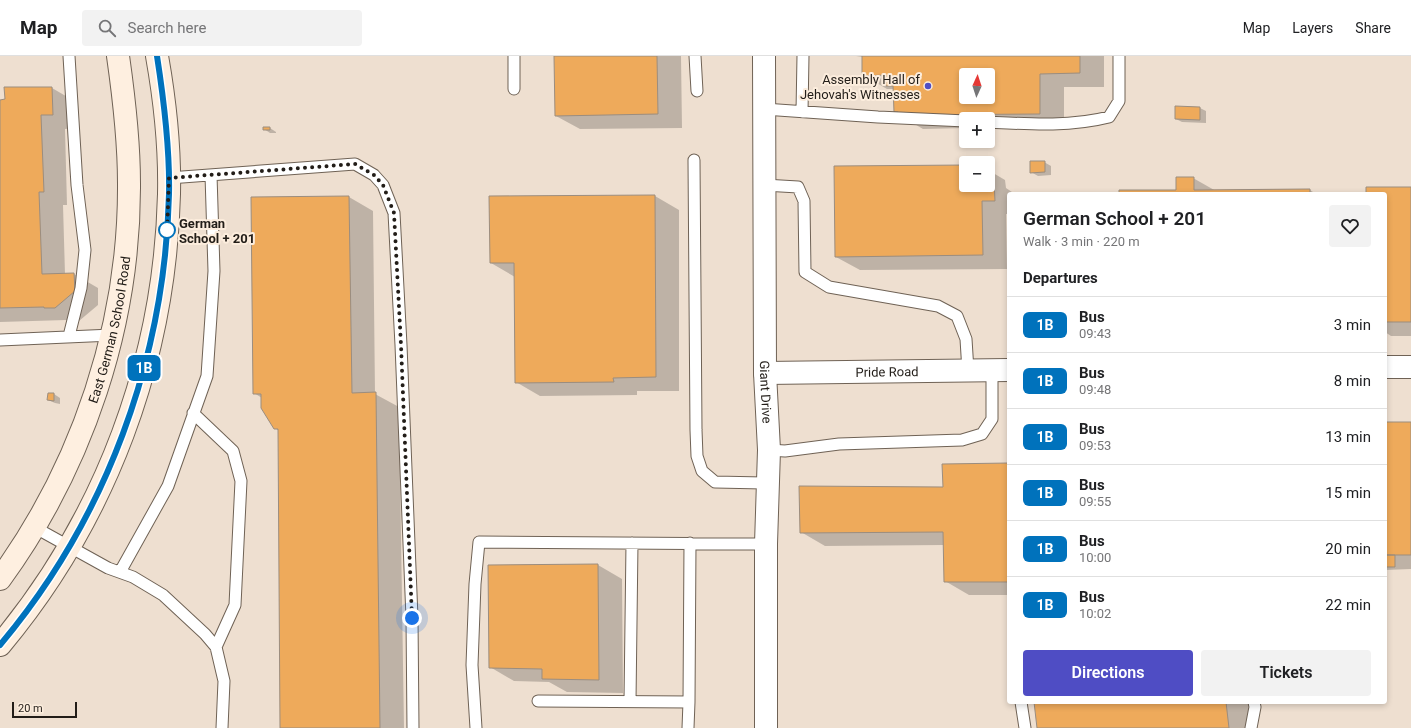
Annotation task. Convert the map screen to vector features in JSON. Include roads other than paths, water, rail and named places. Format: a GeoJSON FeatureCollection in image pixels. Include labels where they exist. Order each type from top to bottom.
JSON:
{"type":"FeatureCollection","features":[{"type":"Feature","properties":{"kind":"street","name":"East German School Road"},"geometry":{"type":"LineString","coordinates":[[0,579],[34,527],[77,445],[103,373],[112,335],[124,262],[128,224],[129,184],[128,146],[118,56]]}},
{"type":"Feature","properties":{"kind":"street"},"geometry":{"type":"LineString","coordinates":[[0,645],[36,599],[69,547],[96,496],[127,425],[149,349],[162,280],[167,233],[169,178],[165,116],[157,56]]}},
{"type":"Feature","properties":{"kind":"street","name":"Giant Drive"},"geometry":{"type":"LineString","coordinates":[[764,56],[765,373],[769,450],[766,544],[766,728]]}},
{"type":"Feature","properties":{"kind":"street"},"geometry":{"type":"LineString","coordinates":[[1387,367],[1411,367]]}},
{"type":"Feature","properties":{"kind":"street","name":"Pride Road"},"geometry":{"type":"LineString","coordinates":[[765,373],[1000,370]]}},
{"type":"Feature","properties":{"kind":"lane"},"geometry":{"type":"LineString","coordinates":[[69,56],[77,186],[85,250],[81,288],[69,336]]}},
{"type":"Feature","properties":{"kind":"lane"},"geometry":{"type":"LineString","coordinates":[[514,56],[514,89]]}},
{"type":"Feature","properties":{"kind":"lane"},"geometry":{"type":"LineString","coordinates":[[695,56],[697,91]]}},
{"type":"Feature","properties":{"kind":"lane"},"geometry":{"type":"LineString","coordinates":[[802,112],[803,56]]}},
{"type":"Feature","properties":{"kind":"lane"},"geometry":{"type":"LineString","coordinates":[[995,122],[1031,124],[1093,121],[1109,118],[1119,102],[1120,56]]}},
{"type":"Feature","properties":{"kind":"lane"},"geometry":{"type":"LineString","coordinates":[[764,110],[959,121]]}},
{"type":"Feature","properties":{"kind":"lane"},"geometry":{"type":"LineString","coordinates":[[694,160],[697,456],[702,471],[715,482],[768,483]]}},
{"type":"Feature","properties":{"kind":"lane"},"geometry":{"type":"LineString","coordinates":[[169,178],[355,164],[374,175],[383,185],[394,213],[412,618],[413,728]]}},
{"type":"Feature","properties":{"kind":"lane"},"geometry":{"type":"LineString","coordinates":[[120,572],[168,486],[206,376],[214,271],[211,175]]}},
{"type":"Feature","properties":{"kind":"lane"},"geometry":{"type":"LineString","coordinates":[[764,185],[798,187],[804,201],[805,272],[829,287],[938,306],[957,316],[966,339],[968,371]]}},
{"type":"Feature","properties":{"kind":"lane"},"geometry":{"type":"LineString","coordinates":[[0,340],[112,335]]}},
{"type":"Feature","properties":{"kind":"lane"},"geometry":{"type":"LineString","coordinates":[[769,450],[785,450],[838,444],[962,440],[982,434],[992,419],[1000,370]]}},
{"type":"Feature","properties":{"kind":"lane"},"geometry":{"type":"LineString","coordinates":[[194,413],[233,451],[240,481],[235,605],[216,647]]}},
{"type":"Feature","properties":{"kind":"lane"},"geometry":{"type":"LineString","coordinates":[[34,527],[108,568],[133,577],[163,595],[205,634],[216,647],[224,681],[222,728]]}},
{"type":"Feature","properties":{"kind":"lane"},"geometry":{"type":"LineString","coordinates":[[476,728],[472,665],[475,584],[479,542],[766,544]]}},
{"type":"Feature","properties":{"kind":"lane"},"geometry":{"type":"LineString","coordinates":[[630,701],[632,543]]}},
{"type":"Feature","properties":{"kind":"lane"},"geometry":{"type":"LineString","coordinates":[[688,728],[690,543]]}},
{"type":"Feature","properties":{"kind":"lane"},"geometry":{"type":"LineString","coordinates":[[538,701],[689,702]]}},
{"type":"Feature","properties":{"kind":"lane"},"geometry":{"type":"LineString","coordinates":[[1021,704],[1025,728]]}},
{"type":"Feature","properties":{"kind":"lane"},"geometry":{"type":"LineString","coordinates":[[1251,728],[1254,704]]}},
{"type":"Feature","properties":{"kind":"place","name":"Assembly Hall of Jehovah's Witnesses"},"geometry":{"type":"Point","coordinates":[928,86]}},
{"type":"Feature","properties":{"kind":"place","name":"German School + 201"},"geometry":{"type":"Point","coordinates":[167,230]}}]}
